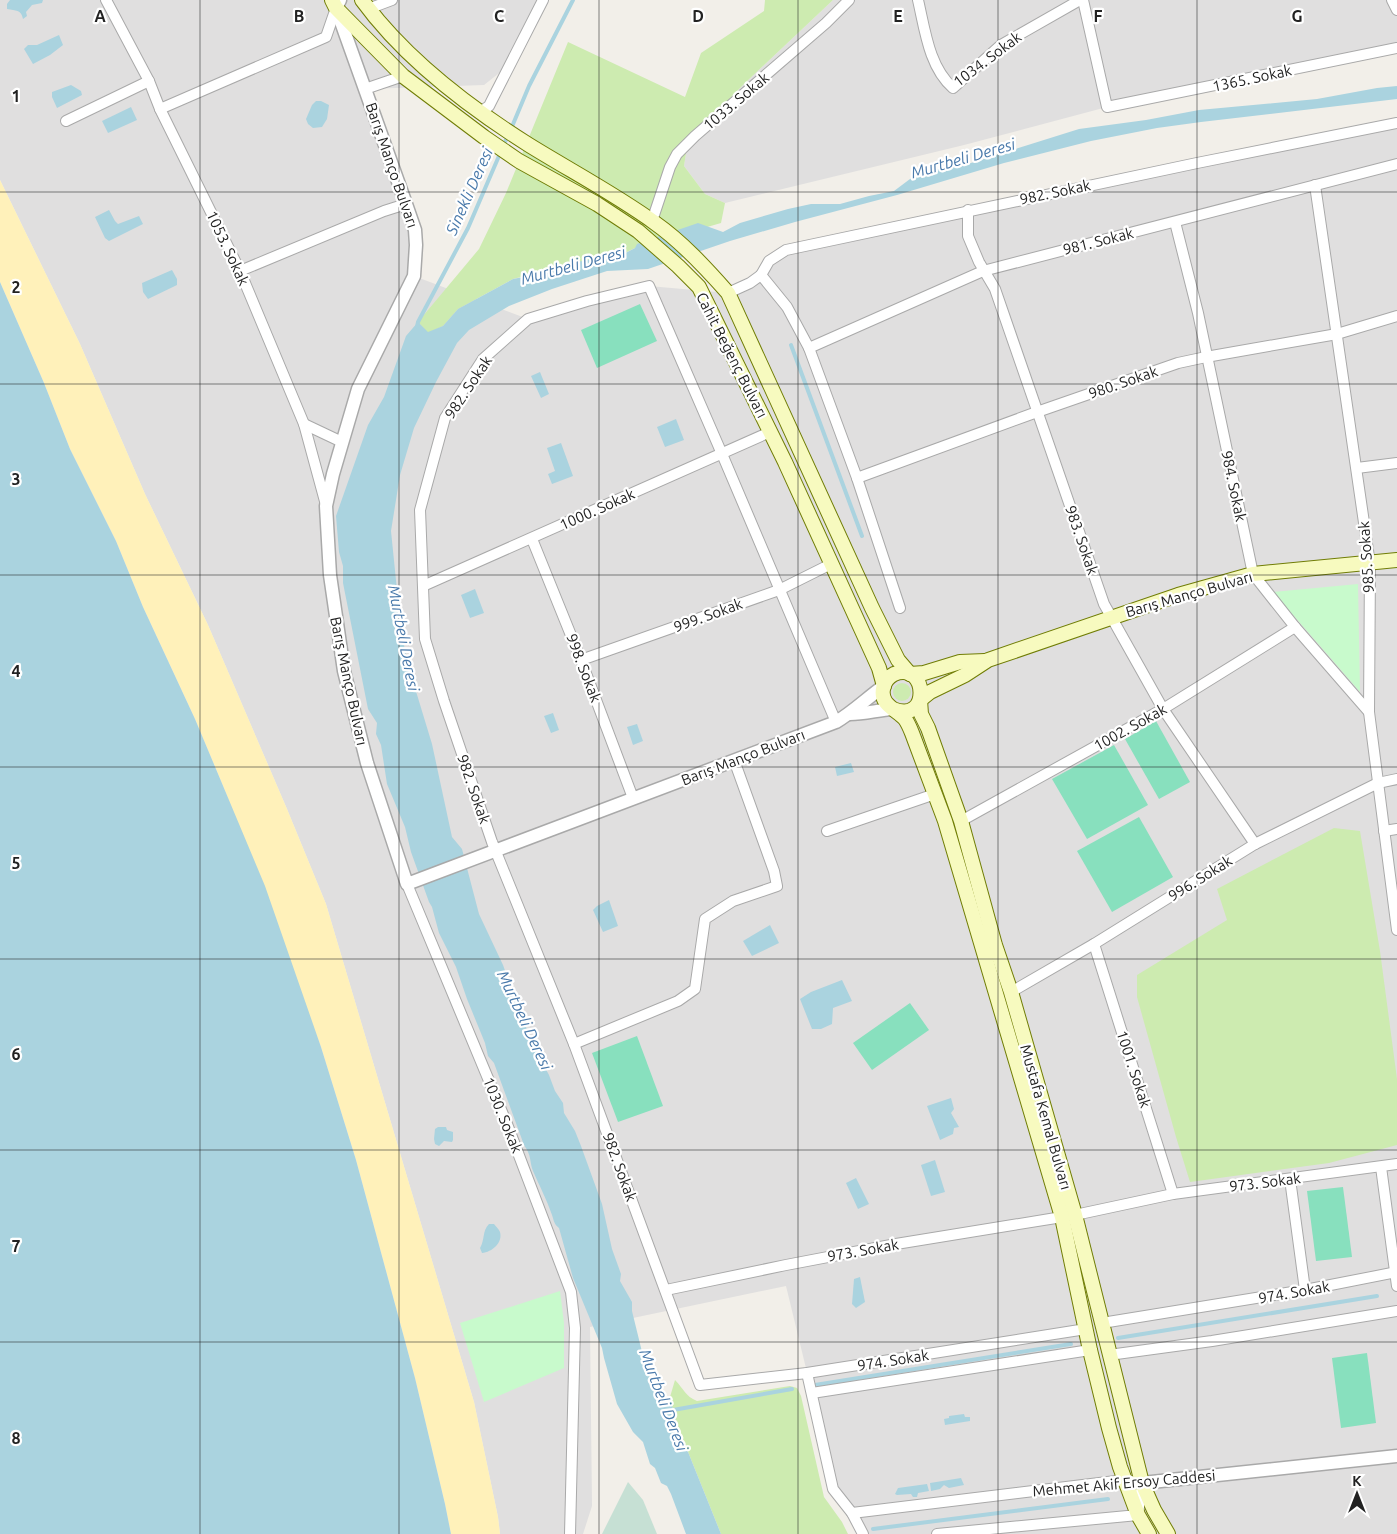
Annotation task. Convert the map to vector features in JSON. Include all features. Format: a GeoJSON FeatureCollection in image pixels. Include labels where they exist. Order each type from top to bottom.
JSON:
{"type":"FeatureCollection","features":[{"type":"Feature","properties":{"kind":"main road","name":"Cahit Beğenç Bulvarı"},"geometry":{"type":"LineString","coordinates":[[336,3],[403,76],[519,161],[597,204],[638,231],[678,266],[698,287],[770,432],[879,668],[884,686]]}},
{"type":"Feature","properties":{"kind":"main road","name":"Cahit Beğenç Bulvarı"},"geometry":{"type":"LineString","coordinates":[[365,4],[422,67],[480,112],[528,145],[634,208],[654,222],[703,265],[728,293],[872,608],[898,660],[910,674]]}},
{"type":"Feature","properties":{"kind":"main road","name":"Barış Manço Bulvarı"},"geometry":{"type":"LineString","coordinates":[[920,700],[930,692],[965,675],[988,660],[1178,595],[1253,574],[1397,560]]}},
{"type":"Feature","properties":{"kind":"main road","name":"Barış Manço Bulvarı"},"geometry":{"type":"LineString","coordinates":[[910,674],[924,673],[960,662],[988,660]]}},
{"type":"Feature","properties":{"kind":"main road"},"geometry":{"type":"LineString","coordinates":[[894,674],[910,674],[916,678],[922,693],[915,707],[908,711],[900,712],[887,704],[883,697],[884,686],[894,674]]}},
{"type":"Feature","properties":{"kind":"main road","name":"Mustafa Kemal Bulvarı"},"geometry":{"type":"LineString","coordinates":[[920,700],[921,714],[928,728],[961,820],[995,945],[1011,992],[1068,1216],[1090,1350],[1109,1428],[1124,1480],[1138,1515],[1149,1534]]}},
{"type":"Feature","properties":{"kind":"main road","name":"Mustafa Kemal Bulvarı"},"geometry":{"type":"LineString","coordinates":[[893,709],[905,719],[912,733],[945,820],[1102,1323],[1142,1483],[1154,1510],[1168,1534]]}},
{"type":"Feature","properties":{"kind":"street","name":"1053. Sokak"},"geometry":{"type":"LineString","coordinates":[[106,0],[149,81],[160,109],[240,272],[304,424],[326,506]]}},
{"type":"Feature","properties":{"kind":"street"},"geometry":{"type":"LineString","coordinates":[[365,4],[392,0]]}},
{"type":"Feature","properties":{"kind":"street"},"geometry":{"type":"LineString","coordinates":[[480,112],[489,106],[543,0]]}},
{"type":"Feature","properties":{"kind":"street","name":"1033. Sokak"},"geometry":{"type":"LineString","coordinates":[[654,222],[670,167],[677,154],[695,136],[826,23],[849,0]]}},
{"type":"Feature","properties":{"kind":"street","name":"1034. Sokak"},"geometry":{"type":"LineString","coordinates":[[918,0],[936,67],[944,81],[953,88],[1001,45],[1081,0]]}},
{"type":"Feature","properties":{"kind":"street","name":"1365. Sokak"},"geometry":{"type":"LineString","coordinates":[[1081,0],[1107,107],[1397,48]]}},
{"type":"Feature","properties":{"kind":"street"},"geometry":{"type":"LineString","coordinates":[[1392,0],[1397,10]]}},
{"type":"Feature","properties":{"kind":"street"},"geometry":{"type":"LineString","coordinates":[[160,109],[326,37],[336,3]]}},
{"type":"Feature","properties":{"kind":"street","name":"Barış Manço Bulvarı"},"geometry":{"type":"LineString","coordinates":[[336,3],[415,230],[414,276],[358,389],[326,506],[330,575],[344,671],[367,763],[407,884],[836,722],[850,714],[862,702],[884,686]]}},
{"type":"Feature","properties":{"kind":"street"},"geometry":{"type":"LineString","coordinates":[[365,89],[403,76]]}},
{"type":"Feature","properties":{"kind":"street"},"geometry":{"type":"LineString","coordinates":[[66,121],[149,81]]}},
{"type":"Feature","properties":{"kind":"street","name":"982. Sokak"},"geometry":{"type":"LineString","coordinates":[[728,293],[750,283],[761,275],[769,261],[786,250],[968,210],[1397,123]]}},
{"type":"Feature","properties":{"kind":"street","name":"981. Sokak"},"geometry":{"type":"LineString","coordinates":[[809,348],[983,271],[1397,164]]}},
{"type":"Feature","properties":{"kind":"street","name":"985. Sokak"},"geometry":{"type":"LineString","coordinates":[[1315,185],[1370,564],[1369,712],[1397,930]]}},
{"type":"Feature","properties":{"kind":"street"},"geometry":{"type":"LineString","coordinates":[[240,272],[384,211],[406,204]]}},
{"type":"Feature","properties":{"kind":"street","name":"983. Sokak"},"geometry":{"type":"LineString","coordinates":[[968,210],[968,236],[983,271],[995,289],[1104,604],[1163,709],[1255,844]]}},
{"type":"Feature","properties":{"kind":"street","name":"984. Sokak"},"geometry":{"type":"LineString","coordinates":[[1175,222],[1198,313],[1253,574],[1295,627],[1369,712]]}},
{"type":"Feature","properties":{"kind":"street"},"geometry":{"type":"LineString","coordinates":[[761,275],[787,307],[809,348],[857,478],[900,608]]}},
{"type":"Feature","properties":{"kind":"street","name":"982. Sokak"},"geometry":{"type":"LineString","coordinates":[[700,1385],[574,1044],[495,851],[444,701],[425,639],[420,510],[445,418],[483,359],[528,319],[587,301],[649,286],[722,454]]}},
{"type":"Feature","properties":{"kind":"street","name":"980. Sokak"},"geometry":{"type":"LineString","coordinates":[[857,478],[1178,363],[1206,356],[1337,334],[1397,316]]}},
{"type":"Feature","properties":{"kind":"street"},"geometry":{"type":"LineString","coordinates":[[304,424],[342,442]]}},
{"type":"Feature","properties":{"kind":"street","name":"1000. Sokak"},"geometry":{"type":"LineString","coordinates":[[423,586],[770,432]]}},
{"type":"Feature","properties":{"kind":"street"},"geometry":{"type":"LineString","coordinates":[[722,454],[836,722]]}},
{"type":"Feature","properties":{"kind":"street"},"geometry":{"type":"LineString","coordinates":[[1356,468],[1397,463]]}},
{"type":"Feature","properties":{"kind":"street","name":"998. Sokak"},"geometry":{"type":"LineString","coordinates":[[532,538],[633,798]]}},
{"type":"Feature","properties":{"kind":"street","name":"999. Sokak"},"geometry":{"type":"LineString","coordinates":[[581,660],[779,590],[831,564]]}},
{"type":"Feature","properties":{"kind":"street","name":"1002. Sokak"},"geometry":{"type":"LineString","coordinates":[[961,820],[1163,709],[1295,627]]}},
{"type":"Feature","properties":{"kind":"street","name":"Barış Manço Bulvarı"},"geometry":{"type":"LineString","coordinates":[[850,714],[865,714],[878,710],[893,709]]}},
{"type":"Feature","properties":{"kind":"street"},"geometry":{"type":"LineString","coordinates":[[574,1044],[678,1001],[695,989],[706,919],[732,901],[777,886],[774,871],[734,760]]}},
{"type":"Feature","properties":{"kind":"street","name":"996. Sokak"},"geometry":{"type":"LineString","coordinates":[[1011,992],[1094,944],[1255,844],[1378,783],[1397,779]]}},
{"type":"Feature","properties":{"kind":"street"},"geometry":{"type":"LineString","coordinates":[[827,832],[935,794]]}},
{"type":"Feature","properties":{"kind":"street"},"geometry":{"type":"LineString","coordinates":[[1384,831],[1397,830]]}},
{"type":"Feature","properties":{"kind":"street","name":"1030. Sokak"},"geometry":{"type":"LineString","coordinates":[[407,884],[507,1124],[571,1292],[575,1328],[575,1352],[570,1534]]}},
{"type":"Feature","properties":{"kind":"street","name":"1001. Sokak"},"geometry":{"type":"LineString","coordinates":[[1094,944],[1174,1194]]}},
{"type":"Feature","properties":{"kind":"street","name":"973. Sokak"},"geometry":{"type":"LineString","coordinates":[[666,1290],[860,1251],[1068,1216],[1174,1194],[1397,1164]]}},
{"type":"Feature","properties":{"kind":"street"},"geometry":{"type":"LineString","coordinates":[[1381,1167],[1397,1286]]}},
{"type":"Feature","properties":{"kind":"street"},"geometry":{"type":"LineString","coordinates":[[1290,1179],[1305,1290]]}},
{"type":"Feature","properties":{"kind":"street","name":"974. Sokak"},"geometry":{"type":"LineString","coordinates":[[1102,1323],[1305,1290],[1396,1272]]}},
{"type":"Feature","properties":{"kind":"street"},"geometry":{"type":"LineString","coordinates":[[1109,1355],[1212,1341],[1397,1311]]}},
{"type":"Feature","properties":{"kind":"street","name":"974. Sokak"},"geometry":{"type":"LineString","coordinates":[[700,1385],[807,1373],[1086,1329]]}},
{"type":"Feature","properties":{"kind":"street"},"geometry":{"type":"LineString","coordinates":[[812,1393],[1090,1350]]}},
{"type":"Feature","properties":{"kind":"street"},"geometry":{"type":"LineString","coordinates":[[807,1373],[833,1490],[852,1513],[863,1534]]}},
{"type":"Feature","properties":{"kind":"street","name":"Mehmet Akif Ersoy Caddesi"},"geometry":{"type":"LineString","coordinates":[[852,1513],[1124,1480],[1142,1483],[1397,1456]]}},
{"type":"Feature","properties":{"kind":"street"},"geometry":{"type":"LineString","coordinates":[[937,1534],[1138,1515],[1142,1483]]}},
{"type":"Feature","properties":{"kind":"shaded area"},"geometry":{"type":"Polygon","coordinates":[[[0,0],[543,0],[512,63],[484,85],[366,89],[406,204],[414,276],[528,319],[649,286],[728,293],[750,283],[775,255],[1397,123],[1397,1534],[863,1534],[833,1489],[786,1286],[590,1327],[592,1506],[583,1534],[500,1534],[474,1402],[326,904],[208,625],[145,494],[80,344],[0,180],[0,0]]]}},
{"type":"Feature","properties":{"kind":"shaded area"},"geometry":{"type":"Polygon","coordinates":[[[833,0],[1397,0],[1397,48],[1107,107],[964,145],[725,203],[705,194],[684,166],[688,141],[744,84],[833,0]]]}},
{"type":"Feature","properties":{"kind":"green space"},"geometry":{"type":"Polygon","coordinates":[[[765,0],[833,0],[744,84],[688,141],[684,166],[705,194],[725,203],[721,223],[635,248],[613,259],[593,259],[513,279],[458,309],[443,326],[428,333],[418,322],[479,249],[506,193],[568,42],[685,97],[701,53],[764,11],[765,0]]]}},
{"type":"Feature","properties":{"kind":"green space"},"geometry":{"type":"Polygon","coordinates":[[[640,304],[657,341],[597,368],[581,330],[640,304]]]}},
{"type":"Feature","properties":{"kind":"green space"},"geometry":{"type":"Polygon","coordinates":[[[1358,584],[1360,692],[1273,592],[1358,584]]]}},
{"type":"Feature","properties":{"kind":"green space"},"geometry":{"type":"Polygon","coordinates":[[[902,683],[908,686],[911,692],[908,698],[902,701],[896,698],[893,692],[896,686],[902,683]]]}},
{"type":"Feature","properties":{"kind":"green space"},"geometry":{"type":"Polygon","coordinates":[[[1156,721],[1190,782],[1159,799],[1125,739],[1156,721]]]}},
{"type":"Feature","properties":{"kind":"green space"},"geometry":{"type":"Polygon","coordinates":[[[1114,745],[1148,805],[1087,839],[1052,779],[1114,745]]]}},
{"type":"Feature","properties":{"kind":"green space"},"geometry":{"type":"Polygon","coordinates":[[[1139,817],[1173,877],[1112,912],[1077,851],[1139,817]]]}},
{"type":"Feature","properties":{"kind":"green space"},"geometry":{"type":"Polygon","coordinates":[[[1334,828],[1360,831],[1380,951],[1397,1079],[1397,1145],[1329,1163],[1190,1182],[1137,997],[1137,975],[1227,920],[1217,889],[1334,828]]]}},
{"type":"Feature","properties":{"kind":"green space"},"geometry":{"type":"Polygon","coordinates":[[[910,1003],[929,1030],[872,1070],[853,1043],[910,1003]]]}},
{"type":"Feature","properties":{"kind":"green space"},"geometry":{"type":"Polygon","coordinates":[[[637,1036],[663,1106],[618,1122],[592,1053],[637,1036]]]}},
{"type":"Feature","properties":{"kind":"green space"},"geometry":{"type":"Polygon","coordinates":[[[1343,1187],[1352,1257],[1316,1261],[1307,1191],[1343,1187]]]}},
{"type":"Feature","properties":{"kind":"green space"},"geometry":{"type":"Polygon","coordinates":[[[560,1291],[564,1323],[564,1368],[484,1402],[460,1323],[560,1291]]]}},
{"type":"Feature","properties":{"kind":"green space"},"geometry":{"type":"Polygon","coordinates":[[[1367,1353],[1376,1423],[1341,1428],[1332,1358],[1367,1353]]]}},
{"type":"Feature","properties":{"kind":"green space"},"geometry":{"type":"Polygon","coordinates":[[[675,1380],[687,1395],[697,1401],[790,1386],[797,1388],[801,1396],[824,1497],[848,1534],[721,1534],[676,1422],[670,1397],[675,1380]]]}},
{"type":"Feature","properties":{"kind":"green space"},"geometry":{"type":"Polygon","coordinates":[[[628,1482],[643,1500],[657,1534],[602,1534],[628,1482]]]}},
{"type":"Feature","properties":{"kind":"sand"},"geometry":{"type":"Polygon","coordinates":[[[0,180],[80,344],[145,494],[208,625],[326,904],[474,1402],[500,1534],[451,1534],[415,1378],[356,1160],[321,1047],[226,793],[195,719],[143,607],[116,541],[70,449],[44,383],[0,282],[0,180]]]}},
{"type":"Feature","properties":{"kind":"water"},"geometry":{"type":"Polygon","coordinates":[[[10,0],[43,0],[42,3],[32,5],[26,12],[27,16],[23,19],[19,12],[7,9],[7,4],[10,0]]]}},
{"type":"Feature","properties":{"kind":"water"},"geometry":{"type":"Polygon","coordinates":[[[59,35],[63,45],[33,64],[24,49],[28,45],[37,45],[59,35]]]}},
{"type":"Feature","properties":{"kind":"water"},"geometry":{"type":"Polygon","coordinates":[[[71,85],[81,91],[82,95],[57,108],[52,92],[71,85]]]}},
{"type":"Feature","properties":{"kind":"water","name":"Murtbeli Deresi"},"geometry":{"type":"Polygon","coordinates":[[[1397,86],[1397,99],[1157,128],[1091,141],[1004,163],[897,195],[795,222],[730,241],[648,269],[607,271],[552,289],[509,306],[469,330],[457,343],[436,382],[414,428],[400,475],[391,531],[401,630],[408,665],[432,744],[452,837],[462,849],[479,914],[503,965],[535,1049],[555,1091],[563,1103],[564,1113],[575,1131],[581,1146],[602,1204],[612,1249],[621,1274],[620,1281],[632,1302],[632,1311],[649,1376],[658,1392],[661,1406],[670,1397],[676,1422],[721,1534],[686,1534],[667,1486],[661,1483],[655,1468],[650,1464],[643,1442],[633,1432],[617,1404],[602,1348],[573,1278],[559,1228],[554,1222],[533,1171],[528,1152],[494,1063],[488,1056],[485,1043],[456,967],[439,933],[432,907],[411,852],[405,827],[387,784],[381,745],[376,734],[377,723],[368,709],[343,583],[343,566],[339,552],[336,516],[368,425],[384,397],[406,336],[418,322],[428,332],[443,326],[458,309],[513,279],[538,274],[571,263],[593,259],[614,259],[635,248],[637,244],[698,223],[723,232],[740,223],[788,209],[811,204],[840,204],[894,191],[914,176],[943,167],[958,167],[1079,129],[1146,120],[1199,110],[1317,99],[1397,86]]]}},
{"type":"Feature","properties":{"kind":"water"},"geometry":{"type":"Polygon","coordinates":[[[316,101],[329,105],[327,119],[322,127],[313,128],[306,119],[312,105],[316,101]]]}},
{"type":"Feature","properties":{"kind":"water"},"geometry":{"type":"Polygon","coordinates":[[[131,107],[137,120],[108,133],[102,121],[131,107]]]}},
{"type":"Feature","properties":{"kind":"water"},"geometry":{"type":"Polygon","coordinates":[[[109,210],[118,224],[139,216],[143,224],[109,241],[105,238],[95,217],[109,210]]]}},
{"type":"Feature","properties":{"kind":"water"},"geometry":{"type":"Polygon","coordinates":[[[172,270],[177,279],[177,285],[148,299],[143,292],[142,283],[172,270]]]}},
{"type":"Feature","properties":{"kind":"water"},"geometry":{"type":"Polygon","coordinates":[[[0,282],[44,383],[70,449],[116,541],[143,607],[195,719],[265,886],[321,1047],[356,1160],[415,1378],[451,1534],[0,1534],[0,282]]]}},
{"type":"Feature","properties":{"kind":"water"},"geometry":{"type":"Polygon","coordinates":[[[540,372],[549,394],[541,398],[531,376],[540,372]]]}},
{"type":"Feature","properties":{"kind":"water"},"geometry":{"type":"Polygon","coordinates":[[[676,419],[684,440],[665,447],[657,427],[676,419]]]}},
{"type":"Feature","properties":{"kind":"water"},"geometry":{"type":"Polygon","coordinates":[[[561,443],[573,476],[552,484],[548,474],[555,471],[547,448],[561,443]]]}},
{"type":"Feature","properties":{"kind":"water"},"geometry":{"type":"Polygon","coordinates":[[[475,589],[484,613],[470,618],[461,595],[475,589]]]}},
{"type":"Feature","properties":{"kind":"water"},"geometry":{"type":"Polygon","coordinates":[[[553,713],[559,730],[551,733],[544,716],[553,713]]]}},
{"type":"Feature","properties":{"kind":"water"},"geometry":{"type":"Polygon","coordinates":[[[637,724],[643,741],[633,745],[627,727],[637,724]]]}},
{"type":"Feature","properties":{"kind":"water"},"geometry":{"type":"Polygon","coordinates":[[[851,763],[854,772],[837,776],[835,767],[851,763]]]}},
{"type":"Feature","properties":{"kind":"water"},"geometry":{"type":"Polygon","coordinates":[[[609,900],[618,926],[603,932],[593,910],[609,900]]]}},
{"type":"Feature","properties":{"kind":"water"},"geometry":{"type":"Polygon","coordinates":[[[770,925],[779,943],[752,956],[743,941],[770,925]]]}},
{"type":"Feature","properties":{"kind":"water"},"geometry":{"type":"Polygon","coordinates":[[[842,980],[852,1001],[833,1008],[832,1024],[821,1029],[812,1029],[800,999],[811,992],[842,980]]]}},
{"type":"Feature","properties":{"kind":"water"},"geometry":{"type":"Polygon","coordinates":[[[951,1098],[954,1109],[951,1113],[959,1127],[954,1128],[953,1134],[940,1140],[927,1106],[951,1098]]]}},
{"type":"Feature","properties":{"kind":"water"},"geometry":{"type":"Polygon","coordinates":[[[446,1127],[447,1130],[453,1132],[452,1142],[444,1141],[439,1146],[435,1144],[435,1129],[446,1127]]]}},
{"type":"Feature","properties":{"kind":"water"},"geometry":{"type":"Polygon","coordinates":[[[935,1160],[945,1192],[931,1196],[921,1165],[935,1160]]]}},
{"type":"Feature","properties":{"kind":"water"},"geometry":{"type":"Polygon","coordinates":[[[856,1178],[869,1204],[858,1209],[846,1183],[856,1178]]]}},
{"type":"Feature","properties":{"kind":"water"},"geometry":{"type":"Polygon","coordinates":[[[489,1224],[494,1224],[499,1230],[500,1240],[493,1249],[482,1253],[480,1248],[485,1230],[489,1224]]]}},
{"type":"Feature","properties":{"kind":"water"},"geometry":{"type":"Polygon","coordinates":[[[860,1277],[865,1302],[856,1308],[852,1304],[854,1279],[860,1277]]]}},
{"type":"Feature","properties":{"kind":"water"},"geometry":{"type":"Polygon","coordinates":[[[964,1414],[965,1417],[970,1417],[970,1421],[945,1425],[944,1419],[949,1418],[949,1416],[964,1414]]]}},
{"type":"Feature","properties":{"kind":"water"},"geometry":{"type":"Polygon","coordinates":[[[961,1478],[964,1485],[949,1488],[944,1485],[940,1489],[931,1491],[930,1483],[961,1478]]]}},
{"type":"Feature","properties":{"kind":"water"},"geometry":{"type":"Polygon","coordinates":[[[927,1484],[929,1491],[918,1493],[917,1497],[913,1497],[911,1494],[895,1494],[898,1488],[927,1484]]]}},
{"type":"Feature","properties":{"kind":"waterway","name":"Sinekli Deresi"},"geometry":{"type":"LineString","coordinates":[[511,129],[529,86],[573,0]]}},
{"type":"Feature","properties":{"kind":"waterway","name":"Sinekli Deresi"},"geometry":{"type":"LineString","coordinates":[[417,327],[468,228],[508,135]]}},
{"type":"Feature","properties":{"kind":"waterway"},"geometry":{"type":"LineString","coordinates":[[791,345],[862,536]]}},
{"type":"Feature","properties":{"kind":"waterway"},"geometry":{"type":"LineString","coordinates":[[1118,1338],[1377,1296]]}},
{"type":"Feature","properties":{"kind":"waterway"},"geometry":{"type":"LineString","coordinates":[[815,1385],[1071,1344]]}},
{"type":"Feature","properties":{"kind":"waterway","name":"Murtbeli Deresi"},"geometry":{"type":"LineString","coordinates":[[673,1410],[792,1389]]}},
{"type":"Feature","properties":{"kind":"waterway"},"geometry":{"type":"LineString","coordinates":[[873,1529],[1108,1499]]}}]}
